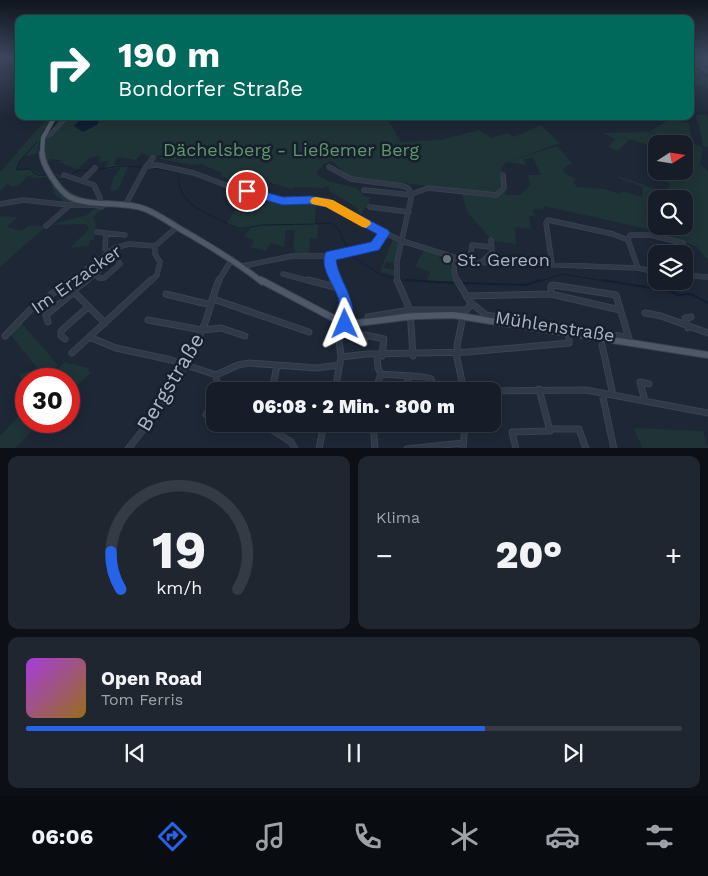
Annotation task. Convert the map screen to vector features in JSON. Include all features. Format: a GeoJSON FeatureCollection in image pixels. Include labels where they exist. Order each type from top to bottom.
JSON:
{"type":"FeatureCollection","features":[{"type":"Feature","properties":{"kind":"main road"},"geometry":{"type":"LineString","coordinates":[[53,120],[42,138],[42,161],[61,191],[79,200],[126,204],[144,209],[232,259],[263,282],[321,313],[346,322],[362,323],[405,317],[453,315],[708,355]]}},
{"type":"Feature","properties":{"kind":"street"},"geometry":{"type":"LineString","coordinates":[[42,138],[50,135],[64,120]]}},
{"type":"Feature","properties":{"kind":"street"},"geometry":{"type":"LineString","coordinates":[[126,204],[153,158]]}},
{"type":"Feature","properties":{"kind":"street"},"geometry":{"type":"LineString","coordinates":[[146,167],[157,165],[194,173],[228,186],[283,201],[310,200],[329,203],[346,214],[402,241],[470,262],[552,264],[638,268],[648,270]]}},
{"type":"Feature","properties":{"kind":"street"},"geometry":{"type":"LineString","coordinates":[[329,166],[351,179],[404,186],[412,195]]}},
{"type":"Feature","properties":{"kind":"street"},"geometry":{"type":"LineString","coordinates":[[82,181],[94,169]]}},
{"type":"Feature","properties":{"kind":"street"},"geometry":{"type":"LineString","coordinates":[[364,190],[412,195],[428,188],[496,195],[504,188],[503,175]]}},
{"type":"Feature","properties":{"kind":"street"},"geometry":{"type":"LineString","coordinates":[[0,204],[23,200],[70,205],[97,205],[101,207],[103,203],[94,185],[67,176]]}},
{"type":"Feature","properties":{"kind":"street"},"geometry":{"type":"LineString","coordinates":[[412,195],[397,262],[396,279],[410,310],[413,356]]}},
{"type":"Feature","properties":{"kind":"street"},"geometry":{"type":"LineString","coordinates":[[46,226],[70,205]]}},
{"type":"Feature","properties":{"kind":"street"},"geometry":{"type":"LineString","coordinates":[[370,207],[409,212]]}},
{"type":"Feature","properties":{"kind":"street"},"geometry":{"type":"LineString","coordinates":[[552,264],[546,223],[548,220],[613,234],[628,240]]}},
{"type":"Feature","properties":{"kind":"street"},"geometry":{"type":"LineString","coordinates":[[72,353],[157,275],[160,262],[154,254],[155,246],[177,227]]}},
{"type":"Feature","properties":{"kind":"street"},"geometry":{"type":"LineString","coordinates":[[97,232],[125,235]]}},
{"type":"Feature","properties":{"kind":"street"},"geometry":{"type":"LineString","coordinates":[[95,274],[99,278],[104,278],[120,264],[110,251],[105,249],[106,233]]}},
{"type":"Feature","properties":{"kind":"street"},"geometry":{"type":"LineString","coordinates":[[242,266],[285,257],[330,256],[375,246],[384,233]]}},
{"type":"Feature","properties":{"kind":"street"},"geometry":{"type":"LineString","coordinates":[[638,268],[628,240],[630,235],[653,235],[683,244]]}},
{"type":"Feature","properties":{"kind":"street"},"geometry":{"type":"LineString","coordinates":[[470,240],[473,245],[470,262]]}},
{"type":"Feature","properties":{"kind":"street"},"geometry":{"type":"LineString","coordinates":[[481,263],[492,252],[490,240]]}},
{"type":"Feature","properties":{"kind":"street","name":"Im Erzacker"},"geometry":{"type":"LineString","coordinates":[[5,336],[30,310],[110,251],[129,244],[155,246]]}},
{"type":"Feature","properties":{"kind":"street"},"geometry":{"type":"LineString","coordinates":[[473,245],[492,247]]}},
{"type":"Feature","properties":{"kind":"street"},"geometry":{"type":"LineString","coordinates":[[330,256],[331,268],[346,301],[346,322],[340,340],[341,357],[336,382]]}},
{"type":"Feature","properties":{"kind":"street","name":"Mühlenstraße"},"geometry":{"type":"LineString","coordinates":[[456,258],[454,272],[459,284],[472,304],[486,315],[624,337],[630,342]]}},
{"type":"Feature","properties":{"kind":"street","name":"Bergstraße"},"geometry":{"type":"LineString","coordinates":[[128,448],[186,364],[202,330],[218,280],[232,259]]}},
{"type":"Feature","properties":{"kind":"street"},"geometry":{"type":"LineString","coordinates":[[48,322],[46,314],[101,269]]}},
{"type":"Feature","properties":{"kind":"street"},"geometry":{"type":"LineString","coordinates":[[283,274],[339,288]]}},
{"type":"Feature","properties":{"kind":"street"},"geometry":{"type":"LineString","coordinates":[[693,276],[708,277]]}},
{"type":"Feature","properties":{"kind":"street"},"geometry":{"type":"LineString","coordinates":[[551,294],[553,285],[616,295],[630,342]]}},
{"type":"Feature","properties":{"kind":"street"},"geometry":{"type":"LineString","coordinates":[[74,292],[105,323]]}},
{"type":"Feature","properties":{"kind":"street"},"geometry":{"type":"LineString","coordinates":[[166,294],[211,305]]}},
{"type":"Feature","properties":{"kind":"street"},"geometry":{"type":"LineString","coordinates":[[466,296],[551,294],[620,310]]}},
{"type":"Feature","properties":{"kind":"street"},"geometry":{"type":"LineString","coordinates":[[213,299],[309,332]]}},
{"type":"Feature","properties":{"kind":"street"},"geometry":{"type":"LineString","coordinates":[[368,317],[410,310],[466,310],[472,304]]}},
{"type":"Feature","properties":{"kind":"street"},"geometry":{"type":"LineString","coordinates":[[65,340],[61,336],[61,330],[88,307]]}},
{"type":"Feature","properties":{"kind":"street"},"geometry":{"type":"LineString","coordinates":[[646,313],[671,319],[688,328],[708,333]]}},
{"type":"Feature","properties":{"kind":"street"},"geometry":{"type":"LineString","coordinates":[[688,328],[685,318],[691,317]]}},
{"type":"Feature","properties":{"kind":"street"},"geometry":{"type":"LineString","coordinates":[[148,320],[202,330],[221,328],[245,336]]}},
{"type":"Feature","properties":{"kind":"street"},"geometry":{"type":"LineString","coordinates":[[462,321],[457,353],[462,382]]}},
{"type":"Feature","properties":{"kind":"street"},"geometry":{"type":"LineString","coordinates":[[341,357],[363,354],[413,356],[569,343],[569,333]]}},
{"type":"Feature","properties":{"kind":"street"},"geometry":{"type":"LineString","coordinates":[[364,341],[365,335],[384,339],[379,356],[378,368],[381,374],[378,382]]}},
{"type":"Feature","properties":{"kind":"street"},"geometry":{"type":"LineString","coordinates":[[89,337],[97,343],[116,349],[186,364],[216,375],[238,365],[249,363],[317,368],[339,365]]}},
{"type":"Feature","properties":{"kind":"street"},"geometry":{"type":"LineString","coordinates":[[602,345],[612,395]]}},
{"type":"Feature","properties":{"kind":"street"},"geometry":{"type":"LineString","coordinates":[[274,382],[277,365]]}},
{"type":"Feature","properties":{"kind":"street"},"geometry":{"type":"LineString","coordinates":[[381,374],[430,377],[431,382]]}},
{"type":"Feature","properties":{"kind":"street"},"geometry":{"type":"LineString","coordinates":[[216,375],[217,382]]}},
{"type":"Feature","properties":{"kind":"street"},"geometry":{"type":"LineString","coordinates":[[407,377],[408,382]]}},
{"type":"Feature","properties":{"kind":"street"},"geometry":{"type":"LineString","coordinates":[[645,401],[640,382],[649,384]]}},
{"type":"Feature","properties":{"kind":"street"},"geometry":{"type":"LineString","coordinates":[[539,389],[550,430]]}},
{"type":"Feature","properties":{"kind":"street"},"geometry":{"type":"LineString","coordinates":[[501,390],[586,390],[708,413]]}},
{"type":"Feature","properties":{"kind":"street"},"geometry":{"type":"LineString","coordinates":[[602,393],[614,448]]}},
{"type":"Feature","properties":{"kind":"street"},"geometry":{"type":"LineString","coordinates":[[516,448],[512,432],[579,429],[586,448]]}},
{"type":"Feature","properties":{"kind":"street"},"geometry":{"type":"LineString","coordinates":[[275,432],[291,442],[295,448]]}},
{"type":"Feature","properties":{"kind":"street"},"geometry":{"type":"LineString","coordinates":[[319,448],[322,432]]}},
{"type":"Feature","properties":{"kind":"street"},"geometry":{"type":"LineString","coordinates":[[374,432],[375,448]]}},
{"type":"Feature","properties":{"kind":"street"},"geometry":{"type":"LineString","coordinates":[[406,448],[463,446],[464,432]]}},
{"type":"Feature","properties":{"kind":"green space"},"geometry":{"type":"Polygon","coordinates":[[[694,78],[708,78],[708,88],[694,84],[694,78]]]}},
{"type":"Feature","properties":{"kind":"green space"},"geometry":{"type":"Polygon","coordinates":[[[706,114],[708,117],[708,147],[703,146],[695,115],[706,114]]]}},
{"type":"Feature","properties":{"kind":"green space"},"geometry":{"type":"Polygon","coordinates":[[[46,120],[49,120],[42,134],[38,153],[23,157],[17,169],[30,169],[46,175],[57,174],[67,178],[59,183],[77,196],[87,199],[82,204],[62,203],[63,200],[54,194],[51,182],[47,177],[36,178],[28,176],[18,186],[12,187],[7,184],[0,192],[0,172],[46,120]]]}},
{"type":"Feature","properties":{"kind":"green space","name":"Dächelsberg - Ließemer Berg"},"geometry":{"type":"Polygon","coordinates":[[[57,120],[388,120],[401,142],[440,140],[479,130],[491,138],[508,133],[514,137],[541,125],[560,143],[505,163],[502,168],[503,184],[494,193],[349,177],[332,161],[324,164],[316,174],[328,181],[356,188],[366,197],[370,197],[368,208],[365,208],[361,214],[356,211],[358,208],[328,190],[330,188],[327,186],[323,188],[293,187],[292,189],[258,179],[255,182],[236,176],[233,180],[220,176],[222,173],[201,164],[191,165],[160,159],[164,154],[152,158],[142,153],[136,160],[117,157],[114,165],[129,165],[118,190],[112,191],[110,190],[113,179],[121,167],[105,170],[108,161],[98,162],[100,156],[89,158],[78,169],[64,163],[59,163],[61,160],[51,159],[46,163],[44,150],[49,132],[57,120]]]}},
{"type":"Feature","properties":{"kind":"green space"},"geometry":{"type":"Polygon","coordinates":[[[668,120],[679,120],[689,123],[691,135],[661,135],[649,132],[668,120]]]}},
{"type":"Feature","properties":{"kind":"green space"},"geometry":{"type":"Polygon","coordinates":[[[647,132],[658,135],[648,135],[648,145],[629,140],[618,151],[608,147],[616,139],[603,133],[647,132]]]}},
{"type":"Feature","properties":{"kind":"green space"},"geometry":{"type":"Polygon","coordinates":[[[693,144],[703,147],[700,164],[708,171],[708,261],[697,247],[673,238],[673,240],[656,235],[693,235],[693,190],[668,190],[670,184],[662,180],[693,180],[693,144]]]}},
{"type":"Feature","properties":{"kind":"green space"},"geometry":{"type":"Polygon","coordinates":[[[557,146],[573,164],[563,169],[565,173],[576,179],[573,182],[577,187],[604,189],[620,194],[621,191],[642,197],[643,187],[618,176],[658,190],[648,190],[648,229],[544,206],[543,210],[533,209],[534,216],[529,216],[531,229],[515,227],[516,244],[492,241],[468,213],[461,192],[499,194],[505,188],[506,195],[520,195],[530,185],[528,175],[541,175],[533,158],[524,159],[526,165],[508,162],[557,146]]]}},
{"type":"Feature","properties":{"kind":"green space"},"geometry":{"type":"Polygon","coordinates":[[[270,199],[288,203],[316,203],[315,222],[318,225],[317,238],[310,238],[309,255],[295,255],[295,249],[293,249],[295,230],[286,230],[284,247],[271,243],[266,251],[250,247],[254,241],[244,236],[251,228],[240,230],[226,224],[241,201],[265,207],[270,199]]]}},
{"type":"Feature","properties":{"kind":"green space"},"geometry":{"type":"Polygon","coordinates":[[[96,207],[102,208],[93,217],[96,223],[94,240],[90,240],[89,246],[70,248],[89,229],[86,224],[50,225],[87,215],[96,207]]]}},
{"type":"Feature","properties":{"kind":"green space"},"geometry":{"type":"Polygon","coordinates":[[[0,216],[16,217],[7,227],[22,231],[28,226],[44,226],[42,227],[44,228],[0,267],[0,216]]]}},
{"type":"Feature","properties":{"kind":"green space"},"geometry":{"type":"Polygon","coordinates":[[[393,239],[399,244],[395,263],[386,262],[384,268],[395,270],[395,276],[380,271],[393,239]]]}},
{"type":"Feature","properties":{"kind":"green space"},"geometry":{"type":"Polygon","coordinates":[[[424,250],[440,254],[439,258],[450,265],[457,282],[427,281],[430,272],[415,266],[424,250]]]}},
{"type":"Feature","properties":{"kind":"green space"},"geometry":{"type":"Polygon","coordinates":[[[20,321],[58,365],[55,368],[37,368],[9,333],[20,321]]]}},
{"type":"Feature","properties":{"kind":"green space"},"geometry":{"type":"Polygon","coordinates":[[[64,362],[89,368],[88,371],[91,372],[80,383],[80,368],[59,368],[64,362]]]}},
{"type":"Feature","properties":{"kind":"green space"},"geometry":{"type":"Polygon","coordinates":[[[15,420],[15,433],[30,433],[15,448],[0,448],[0,436],[15,420]]]}},
{"type":"Feature","properties":{"kind":"green space"},"geometry":{"type":"Polygon","coordinates":[[[634,428],[703,431],[708,448],[642,448],[634,428]]]}},
{"type":"Feature","properties":{"kind":"water"},"geometry":{"type":"Polygon","coordinates":[[[79,120],[100,120],[97,125],[83,132],[74,126],[79,120]]]}},
{"type":"Feature","properties":{"kind":"waterway"},"geometry":{"type":"LineString","coordinates":[[48,133],[58,120]]}},
{"type":"Feature","properties":{"kind":"waterway"},"geometry":{"type":"LineString","coordinates":[[37,142],[19,162],[16,170],[29,169],[38,175],[46,175]]}},
{"type":"Feature","properties":{"kind":"waterway"},"geometry":{"type":"LineString","coordinates":[[95,170],[120,166],[145,167]]}},
{"type":"Feature","properties":{"kind":"waterway"},"geometry":{"type":"LineString","coordinates":[[152,168],[178,172],[181,191],[190,203],[234,227],[331,223],[338,228],[348,250]]}},
{"type":"Feature","properties":{"kind":"waterway"},"geometry":{"type":"LineString","coordinates":[[70,175],[77,171],[91,170]]}},
{"type":"Feature","properties":{"kind":"waterway"},"geometry":{"type":"LineString","coordinates":[[56,176],[59,180],[66,178]]}},
{"type":"Feature","properties":{"kind":"waterway"},"geometry":{"type":"LineString","coordinates":[[349,254],[381,275],[396,279]]}},
{"type":"Feature","properties":{"kind":"waterway"},"geometry":{"type":"LineString","coordinates":[[537,282],[562,274],[610,282]]}},
{"type":"Feature","properties":{"kind":"waterway"},"geometry":{"type":"LineString","coordinates":[[400,280],[430,282]]}},
{"type":"Feature","properties":{"kind":"waterway"},"geometry":{"type":"LineString","coordinates":[[406,280],[456,283]]}},
{"type":"Feature","properties":{"kind":"waterway"},"geometry":{"type":"LineString","coordinates":[[462,283],[526,285],[541,280]]}},
{"type":"Feature","properties":{"kind":"waterway"},"geometry":{"type":"LineString","coordinates":[[602,280],[670,291],[678,295],[691,294],[708,303]]}},
{"type":"Feature","properties":{"kind":"slow traffic"},"geometry":{"type":"LineString","coordinates":[[316,201],[329,203],[366,224]]}},
{"type":"Feature","properties":{"kind":"place","name":"St. Gereon"},"geometry":{"type":"Point","coordinates":[447,259]}},
{"type":"Feature","properties":{"kind":"route"},"geometry":{"type":"LineString","coordinates":[[247,191],[283,201],[310,200],[329,203],[346,214],[384,233],[375,246],[330,256],[331,268],[346,301],[345,324]]}}]}
